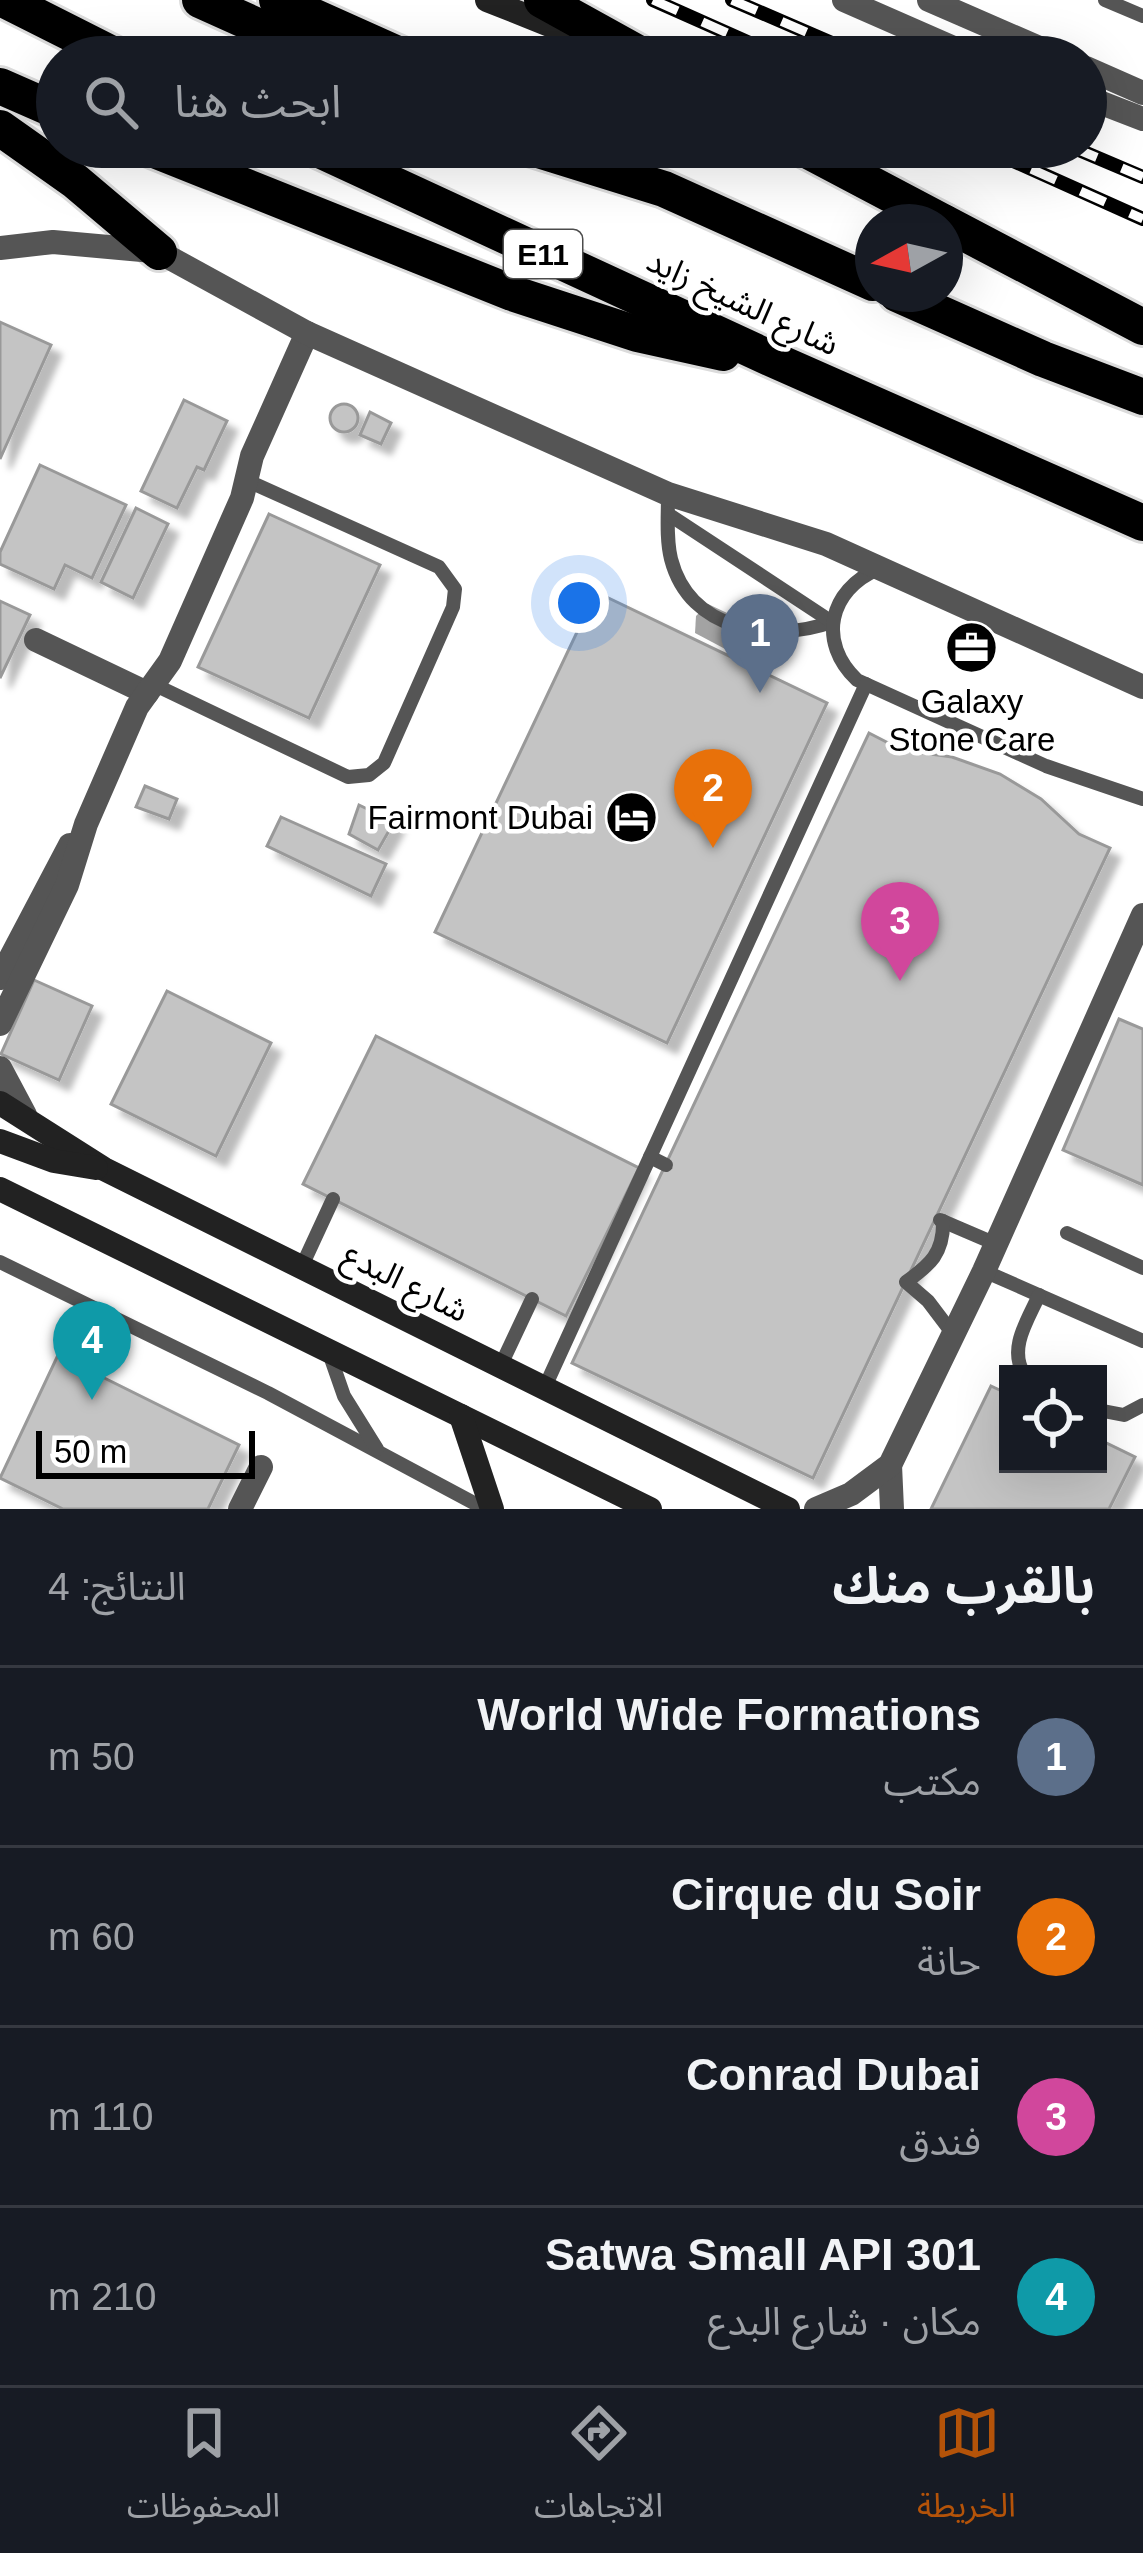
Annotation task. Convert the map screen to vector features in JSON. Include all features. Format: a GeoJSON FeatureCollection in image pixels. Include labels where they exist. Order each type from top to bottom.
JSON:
{"type":"FeatureCollection","features":[{"type":"Feature","properties":{"kind":"highway"},"geometry":{"type":"LineString","coordinates":[[5,0],[76,36]]}},
{"type":"Feature","properties":{"kind":"highway"},"geometry":{"type":"LineString","coordinates":[[200,0],[280,36]]}},
{"type":"Feature","properties":{"kind":"highway"},"geometry":{"type":"LineString","coordinates":[[278,0],[358,36]]}},
{"type":"Feature","properties":{"kind":"highway"},"geometry":{"type":"LineString","coordinates":[[542,0],[607,36]]}},
{"type":"Feature","properties":{"kind":"highway"},"geometry":{"type":"LineString","coordinates":[[0,86],[36,102]]}},
{"type":"Feature","properties":{"kind":"highway"},"geometry":{"type":"LineString","coordinates":[[0,128],[36,154]]}},
{"type":"Feature","properties":{"kind":"highway"},"geometry":{"type":"LineString","coordinates":[[56,168],[158,251]]}},
{"type":"Feature","properties":{"kind":"highway"},"geometry":{"type":"LineString","coordinates":[[200,168],[574,315],[701,349],[774,360]]}},
{"type":"Feature","properties":{"kind":"highway","name":"شارع الشيخ زايد"},"geometry":{"type":"LineString","coordinates":[[358,168],[774,360],[1143,523]]}},
{"type":"Feature","properties":{"kind":"highway","name":"شارع الشيخ زايد"},"geometry":{"type":"LineString","coordinates":[[597,168],[664,189],[855,275]]}},
{"type":"Feature","properties":{"kind":"highway"},"geometry":{"type":"LineString","coordinates":[[628,168],[664,189]]}},
{"type":"Feature","properties":{"kind":"highway"},"geometry":{"type":"LineString","coordinates":[[841,168],[908,204]]}},
{"type":"Feature","properties":{"kind":"highway"},"geometry":{"type":"LineString","coordinates":[[963,233],[1143,327]]}},
{"type":"Feature","properties":{"kind":"highway"},"geometry":{"type":"LineString","coordinates":[[940,312],[1143,397]]}},
{"type":"Feature","properties":{"kind":"main road"},"geometry":{"type":"LineString","coordinates":[[487,0],[576,36]]}},
{"type":"Feature","properties":{"kind":"main road","name":"شارع البدع"},"geometry":{"type":"LineString","coordinates":[[0,1103],[104,1169],[788,1509]]}},
{"type":"Feature","properties":{"kind":"main road"},"geometry":{"type":"LineString","coordinates":[[0,1141],[54,1161],[104,1169]]}},
{"type":"Feature","properties":{"kind":"main road"},"geometry":{"type":"LineString","coordinates":[[0,1189],[650,1509]]}},
{"type":"Feature","properties":{"kind":"main road"},"geometry":{"type":"LineString","coordinates":[[460,1416],[488,1509]]}},
{"type":"Feature","properties":{"kind":"street"},"geometry":{"type":"LineString","coordinates":[[844,0],[926,36]]}},
{"type":"Feature","properties":{"kind":"street"},"geometry":{"type":"LineString","coordinates":[[928,0],[1011,36]]}},
{"type":"Feature","properties":{"kind":"street"},"geometry":{"type":"LineString","coordinates":[[1107,77],[1143,93]]}},
{"type":"Feature","properties":{"kind":"street"},"geometry":{"type":"LineString","coordinates":[[1107,105],[1143,119]]}},
{"type":"Feature","properties":{"kind":"street"},"geometry":{"type":"LineString","coordinates":[[0,248],[86,243],[158,251],[308,333],[668,504],[790,531],[1143,687]]}},
{"type":"Feature","properties":{"kind":"street"},"geometry":{"type":"LineString","coordinates":[[0,1024],[67,885],[86,824],[136,707],[170,661],[248,481],[252,456],[308,333]]}},
{"type":"Feature","properties":{"kind":"street"},"geometry":{"type":"LineString","coordinates":[[36,640],[151,689]]}},
{"type":"Feature","properties":{"kind":"street"},"geometry":{"type":"LineString","coordinates":[[0,978],[61,858],[86,824]]}},
{"type":"Feature","properties":{"kind":"street"},"geometry":{"type":"LineString","coordinates":[[892,1509],[890,1466],[996,1244],[1143,915]]}},
{"type":"Feature","properties":{"kind":"street"},"geometry":{"type":"LineString","coordinates":[[0,1068],[25,1115]]}},
{"type":"Feature","properties":{"kind":"street"},"geometry":{"type":"LineString","coordinates":[[816,1509],[851,1494],[890,1466]]}},
{"type":"Feature","properties":{"kind":"street"},"geometry":{"type":"LineString","coordinates":[[240,1509],[261,1467]]}},
{"type":"Feature","properties":{"kind":"lane"},"geometry":{"type":"LineString","coordinates":[[1105,0],[1143,16]]}},
{"type":"Feature","properties":{"kind":"lane"},"geometry":{"type":"LineString","coordinates":[[151,689],[348,777],[369,775],[385,763],[454,607],[452,580],[439,567],[248,481]]}},
{"type":"Feature","properties":{"kind":"lane"},"geometry":{"type":"LineString","coordinates":[[668,504],[832,622]]}},
{"type":"Feature","properties":{"kind":"lane"},"geometry":{"type":"LineString","coordinates":[[668,504],[671,561],[680,581],[705,610],[736,628],[771,634],[791,634],[832,622]]}},
{"type":"Feature","properties":{"kind":"lane"},"geometry":{"type":"LineString","coordinates":[[879,568],[851,584],[832,622],[837,656],[846,669],[866,684],[1067,775],[1143,800]]}},
{"type":"Feature","properties":{"kind":"lane"},"geometry":{"type":"LineString","coordinates":[[544,1389],[866,684]]}},
{"type":"Feature","properties":{"kind":"lane"},"geometry":{"type":"LineString","coordinates":[[673,1106],[690,1114]]}},
{"type":"Feature","properties":{"kind":"lane"},"geometry":{"type":"LineString","coordinates":[[650,1157],[666,1165]]}},
{"type":"Feature","properties":{"kind":"lane"},"geometry":{"type":"LineString","coordinates":[[302,1266],[333,1199]]}},
{"type":"Feature","properties":{"kind":"lane"},"geometry":{"type":"LineString","coordinates":[[953,1334],[906,1282],[938,1254],[939,1220],[996,1244]]}},
{"type":"Feature","properties":{"kind":"lane"},"geometry":{"type":"LineString","coordinates":[[1067,1233],[1143,1268]]}},
{"type":"Feature","properties":{"kind":"lane"},"geometry":{"type":"LineString","coordinates":[[0,1262],[268,1393],[488,1509]]}},
{"type":"Feature","properties":{"kind":"lane"},"geometry":{"type":"LineString","coordinates":[[984,1270],[1143,1340]]}},
{"type":"Feature","properties":{"kind":"lane"},"geometry":{"type":"LineString","coordinates":[[1019,1365],[1017,1346],[1039,1295]]}},
{"type":"Feature","properties":{"kind":"lane"},"geometry":{"type":"LineString","coordinates":[[500,1367],[532,1299]]}},
{"type":"Feature","properties":{"kind":"lane"},"geometry":{"type":"LineString","coordinates":[[329,1353],[354,1416],[380,1453]]}},
{"type":"Feature","properties":{"kind":"lane"},"geometry":{"type":"LineString","coordinates":[[1107,1411],[1124,1414],[1143,1405]]}},
{"type":"Feature","properties":{"kind":"shaded area"},"geometry":{"type":"Polygon","coordinates":[[[708,604],[759,628],[744,659],[695,633],[696,616],[708,604]]]}},
{"type":"Feature","properties":{"kind":"building"},"geometry":{"type":"Polygon","coordinates":[[[0,322],[51,345],[0,459],[0,322]]]}},
{"type":"Feature","properties":{"kind":"building"},"geometry":{"type":"Polygon","coordinates":[[[184,400],[227,421],[204,470],[197,467],[177,508],[141,491],[184,400]]]}},
{"type":"Feature","properties":{"kind":"building"},"geometry":{"type":"Polygon","coordinates":[[[344,404],[354,408],[358,418],[354,428],[344,432],[334,428],[330,418],[334,408],[344,404]]]}},
{"type":"Feature","properties":{"kind":"building"},"geometry":{"type":"Polygon","coordinates":[[[370,412],[391,423],[381,444],[360,435],[370,412]]]}},
{"type":"Feature","properties":{"kind":"building"},"geometry":{"type":"Polygon","coordinates":[[[40,465],[126,505],[92,578],[65,565],[54,589],[0,564],[0,552],[40,465]]]}},
{"type":"Feature","properties":{"kind":"building"},"geometry":{"type":"Polygon","coordinates":[[[136,508],[168,524],[133,598],[101,582],[136,508]]]}},
{"type":"Feature","properties":{"kind":"building"},"geometry":{"type":"Polygon","coordinates":[[[269,514],[380,565],[309,718],[198,667],[269,514]]]}},
{"type":"Feature","properties":{"kind":"building","name":"Fairmont Dubai"},"geometry":{"type":"Polygon","coordinates":[[[596,592],[827,703],[667,1043],[435,932],[596,592]]]}},
{"type":"Feature","properties":{"kind":"building"},"geometry":{"type":"Polygon","coordinates":[[[0,601],[30,615],[0,678],[0,601]]]}},
{"type":"Feature","properties":{"kind":"building"},"geometry":{"type":"Polygon","coordinates":[[[869,733],[902,750],[952,757],[1000,774],[1041,799],[1079,834],[1110,848],[813,1478],[572,1363],[869,733]]]}},
{"type":"Feature","properties":{"kind":"building"},"geometry":{"type":"Polygon","coordinates":[[[145,786],[177,799],[169,819],[136,807],[145,786]]]}},
{"type":"Feature","properties":{"kind":"building"},"geometry":{"type":"Polygon","coordinates":[[[359,805],[394,822],[378,850],[349,834],[359,805]]]}},
{"type":"Feature","properties":{"kind":"building"},"geometry":{"type":"Polygon","coordinates":[[[281,817],[386,864],[371,896],[267,846],[281,817]]]}},
{"type":"Feature","properties":{"kind":"building"},"geometry":{"type":"Polygon","coordinates":[[[34,980],[92,1006],[59,1080],[1,1054],[34,980]]]}},
{"type":"Feature","properties":{"kind":"building"},"geometry":{"type":"Polygon","coordinates":[[[167,991],[271,1043],[216,1156],[111,1104],[167,991]]]}},
{"type":"Feature","properties":{"kind":"building"},"geometry":{"type":"Polygon","coordinates":[[[1119,1019],[1143,1029],[1143,1185],[1063,1150],[1119,1019]]]}},
{"type":"Feature","properties":{"kind":"building"},"geometry":{"type":"Polygon","coordinates":[[[376,1036],[639,1168],[566,1316],[303,1184],[376,1036]]]}},
{"type":"Feature","properties":{"kind":"building"},"geometry":{"type":"Polygon","coordinates":[[[58,1355],[239,1445],[208,1509],[63,1509],[0,1478],[58,1355]]]}},
{"type":"Feature","properties":{"kind":"building"},"geometry":{"type":"Polygon","coordinates":[[[991,1386],[999,1390],[999,1473],[1107,1473],[1107,1443],[1135,1457],[1109,1509],[931,1509],[991,1386]]]}},
{"type":"Feature","properties":{"kind":"railway"},"geometry":{"type":"LineString","coordinates":[[653,0],[734,36]]}},
{"type":"Feature","properties":{"kind":"railway"},"geometry":{"type":"LineString","coordinates":[[732,0],[815,36]]}},
{"type":"Feature","properties":{"kind":"railway"},"geometry":{"type":"LineString","coordinates":[[1107,162],[1143,177]]}},
{"type":"Feature","properties":{"kind":"railway"},"geometry":{"type":"LineString","coordinates":[[1029,168],[1143,219]]}},
{"type":"Feature","properties":{"kind":"place","name":"Galaxy Stone Care"},"geometry":{"type":"Point","coordinates":[972,647]}},
{"type":"Feature","properties":{"kind":"place","name":"World Wide Formations"},"geometry":{"type":"Point","coordinates":[760,693]}},
{"type":"Feature","properties":{"kind":"place","name":"Fairmont Dubai"},"geometry":{"type":"Point","coordinates":[632,817]}},
{"type":"Feature","properties":{"kind":"place","name":"Cirque du Soir"},"geometry":{"type":"Point","coordinates":[713,848]}},
{"type":"Feature","properties":{"kind":"place","name":"Conrad Dubai"},"geometry":{"type":"Point","coordinates":[900,981]}},
{"type":"Feature","properties":{"kind":"place","name":"Satwa Small API 301"},"geometry":{"type":"Point","coordinates":[92,1400]}}]}
